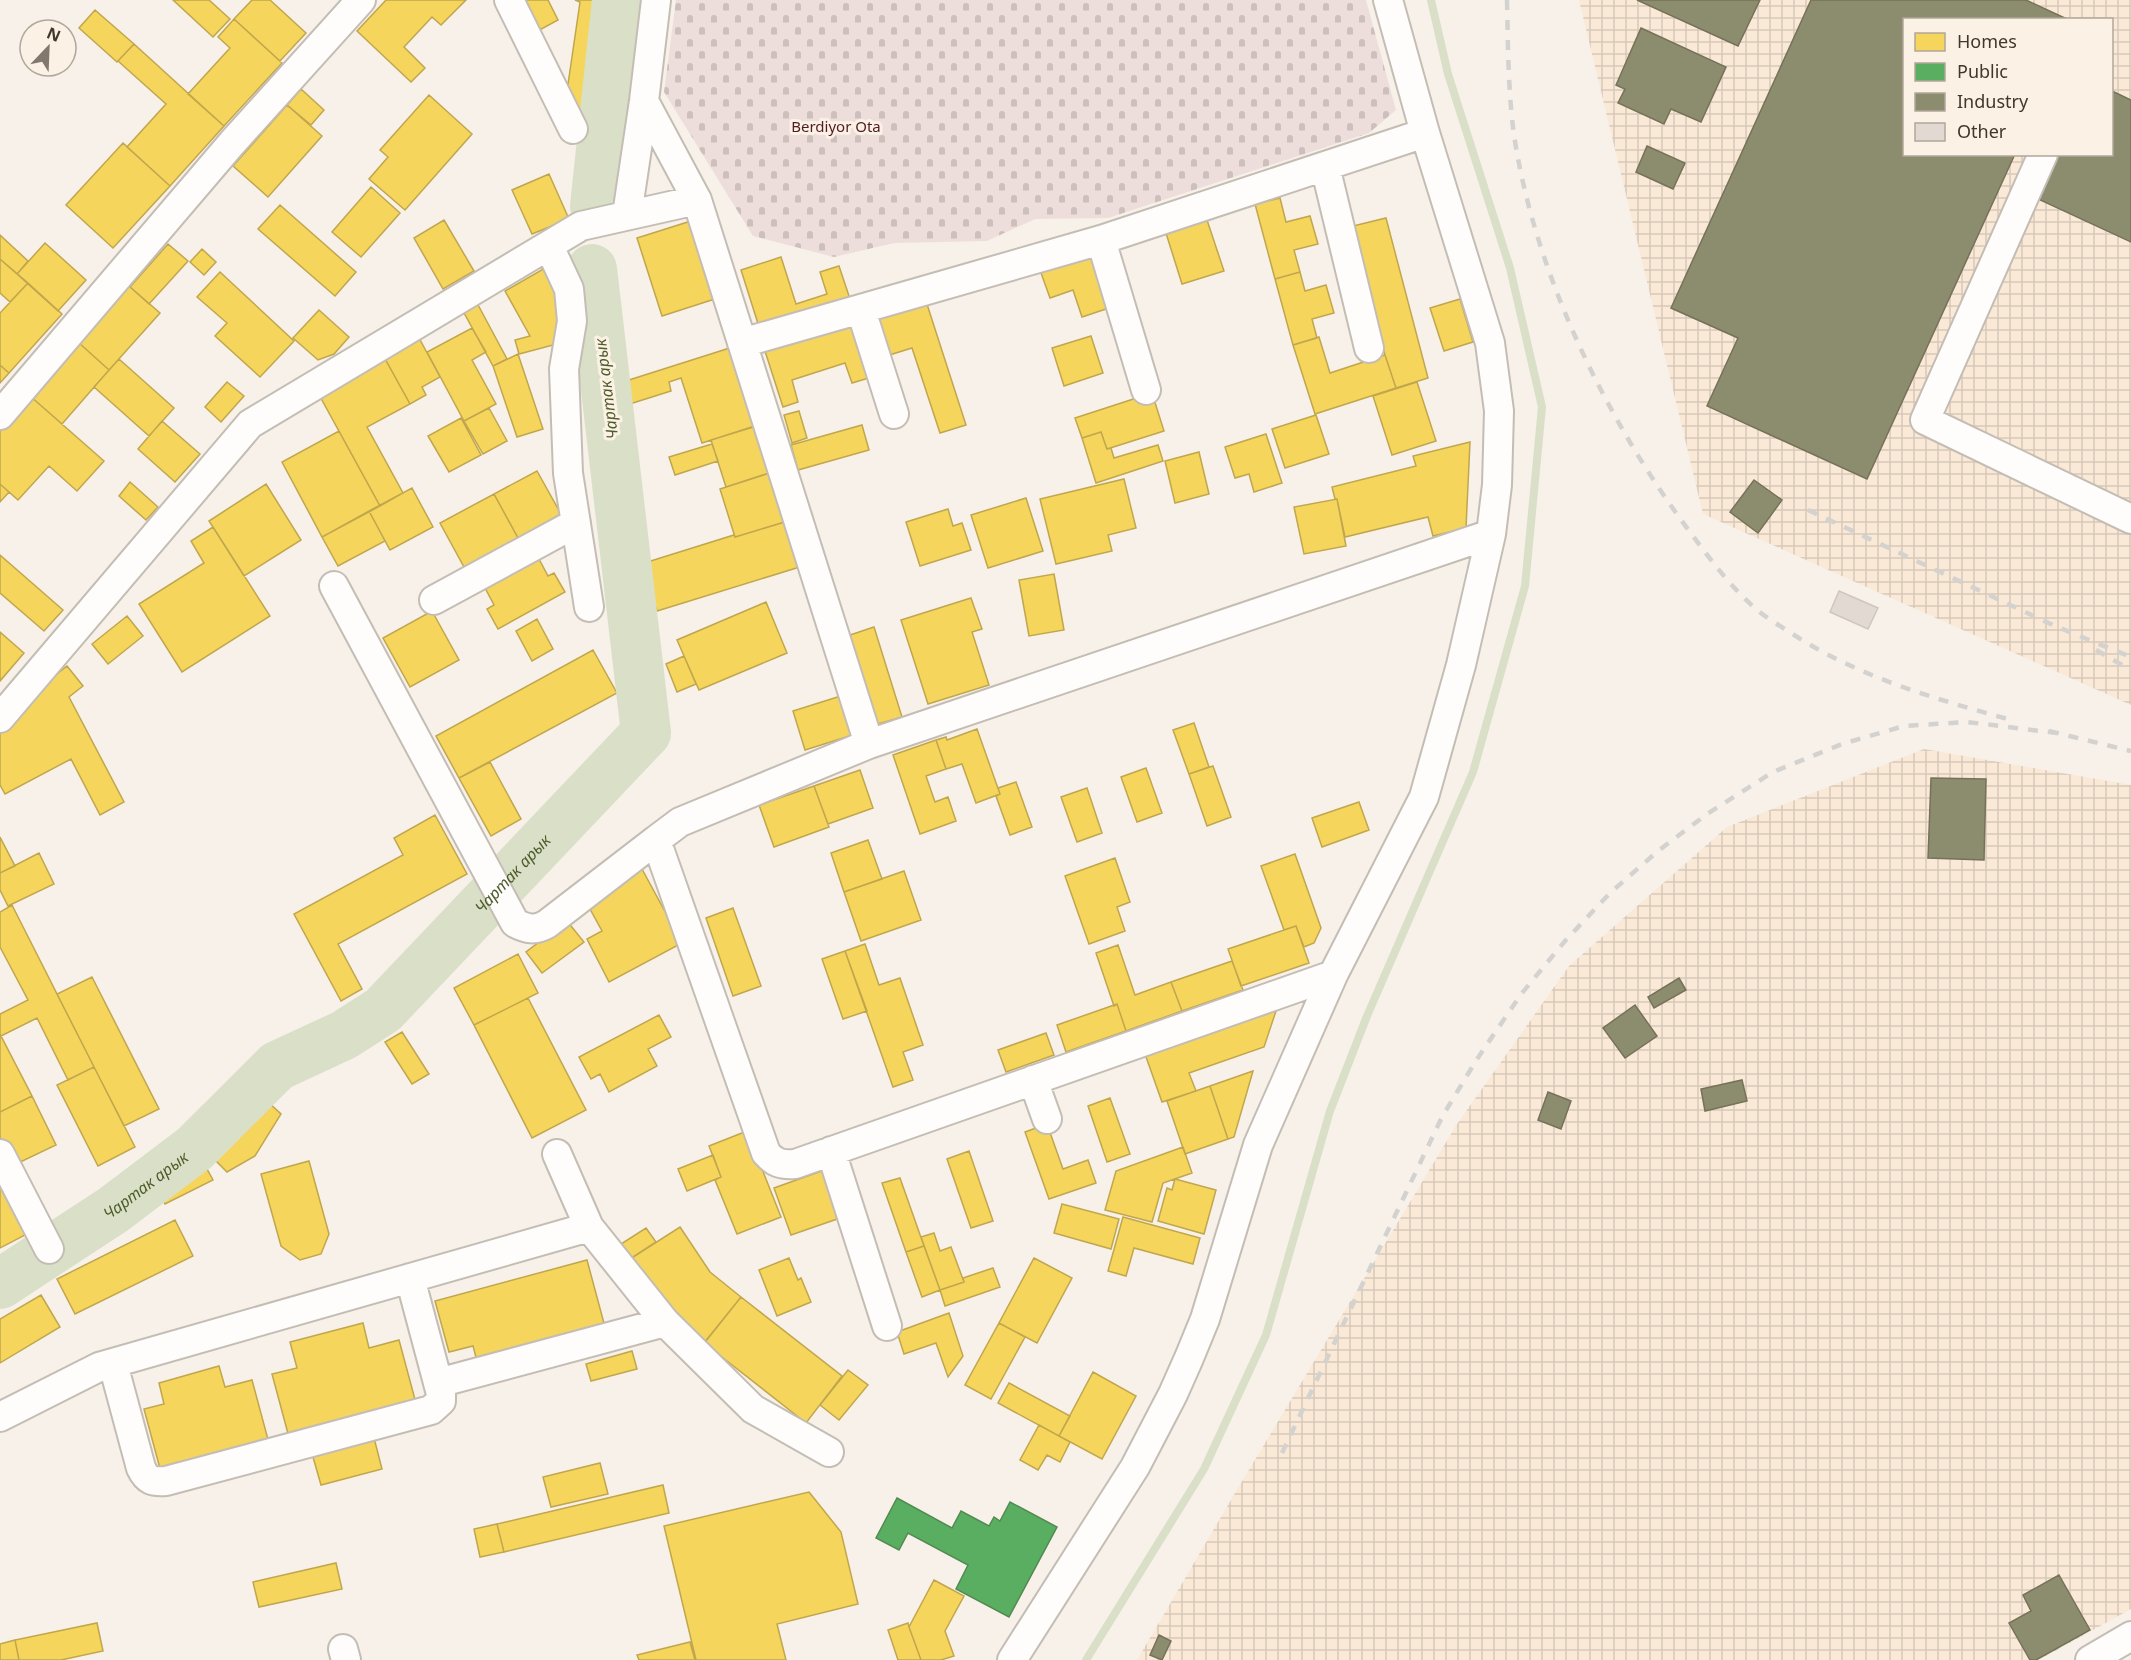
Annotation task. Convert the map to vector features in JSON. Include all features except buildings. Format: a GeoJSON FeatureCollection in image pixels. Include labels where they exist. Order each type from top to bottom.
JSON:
{"type":"FeatureCollection","features":[{"type":"Feature","properties":{"kind":"street"},"geometry":{"type":"LineString","coordinates":[[0,415],[232,143],[361,0]]}},
{"type":"Feature","properties":{"kind":"street"},"geometry":{"type":"LineString","coordinates":[[509,0],[573,129]]}},
{"type":"Feature","properties":{"kind":"street"},"geometry":{"type":"LineString","coordinates":[[627,215],[656,0]]}},
{"type":"Feature","properties":{"kind":"street"},"geometry":{"type":"LineString","coordinates":[[1012,1660],[1135,1467],[1173,1394],[1204,1319],[1258,1145],[1333,975],[1424,797],[1461,665],[1491,534],[1497,484],[1499,411],[1490,343],[1425,133],[1388,0]]}},
{"type":"Feature","properties":{"kind":"street"},"geometry":{"type":"LineString","coordinates":[[644,101],[697,200],[868,744]]}},
{"type":"Feature","properties":{"kind":"street"},"geometry":{"type":"LineString","coordinates":[[742,343],[1101,240],[1425,133]]}},
{"type":"Feature","properties":{"kind":"street"},"geometry":{"type":"LineString","coordinates":[[2042,156],[1924,420],[2131,519]]}},
{"type":"Feature","properties":{"kind":"street"},"geometry":{"type":"LineString","coordinates":[[1325,166],[1369,348]]}},
{"type":"Feature","properties":{"kind":"street"},"geometry":{"type":"LineString","coordinates":[[0,718],[250,424],[581,226],[697,200]]}},
{"type":"Feature","properties":{"kind":"street"},"geometry":{"type":"LineString","coordinates":[[1101,240],[1146,390]]}},
{"type":"Feature","properties":{"kind":"street"},"geometry":{"type":"LineString","coordinates":[[549,246],[569,289],[572,321],[564,369],[568,473],[589,607]]}},
{"type":"Feature","properties":{"kind":"street"},"geometry":{"type":"LineString","coordinates":[[861,310],[894,414]]}},
{"type":"Feature","properties":{"kind":"street"},"geometry":{"type":"LineString","coordinates":[[434,600],[576,523]]}},
{"type":"Feature","properties":{"kind":"street"},"geometry":{"type":"LineString","coordinates":[[334,586],[515,923],[526,929],[537,929],[547,924],[680,822],[868,744],[1491,534]]}},
{"type":"Feature","properties":{"kind":"street"},"geometry":{"type":"LineString","coordinates":[[656,840],[766,1153],[773,1161],[783,1165],[795,1164],[1333,975]]}},
{"type":"Feature","properties":{"kind":"street"},"geometry":{"type":"LineString","coordinates":[[1033,1080],[1047,1119]]}},
{"type":"Feature","properties":{"kind":"street"},"geometry":{"type":"LineString","coordinates":[[831,1151],[887,1326]]}},
{"type":"Feature","properties":{"kind":"street"},"geometry":{"type":"LineString","coordinates":[[0,1154],[49,1249]]}},
{"type":"Feature","properties":{"kind":"street"},"geometry":{"type":"LineString","coordinates":[[556,1154],[589,1227],[665,1322],[753,1409],[829,1452]]}},
{"type":"Feature","properties":{"kind":"street"},"geometry":{"type":"LineString","coordinates":[[0,1417],[99,1367],[589,1227]]}},
{"type":"Feature","properties":{"kind":"street"},"geometry":{"type":"LineString","coordinates":[[112,1364],[141,1468],[145,1476],[153,1482],[166,1481],[431,1410],[441,1401],[410,1278]]}},
{"type":"Feature","properties":{"kind":"street"},"geometry":{"type":"LineString","coordinates":[[438,1383],[665,1322]]}},
{"type":"Feature","properties":{"kind":"street"},"geometry":{"type":"LineString","coordinates":[[2090,1660],[2131,1636]]}},
{"type":"Feature","properties":{"kind":"shaded area"},"geometry":{"type":"Polygon","coordinates":[[[1579,0],[2131,0],[2131,705],[1703,514],[1579,0]]]}},
{"type":"Feature","properties":{"kind":"shaded area"},"geometry":{"type":"Polygon","coordinates":[[[1924,749],[2131,785],[2131,1609],[2039,1660],[1137,1660],[1457,1124],[1569,966],[1727,827],[1924,749]]]}},
{"type":"Feature","properties":{"kind":"green space","name":"Berdiyor Ota"},"geometry":{"type":"Polygon","coordinates":[[[676,0],[1366,0],[1396,110],[1369,133],[1108,218],[1035,219],[987,241],[894,243],[834,257],[753,236],[664,92],[676,0]]]}},
{"type":"Feature","properties":{"kind":"waterway","name":"Чартак арык"},"geometry":{"type":"LineString","coordinates":[[595,206],[617,0]]}},
{"type":"Feature","properties":{"kind":"waterway"},"geometry":{"type":"LineString","coordinates":[[1086,1660],[1204,1469],[1266,1335],[1330,1111],[1367,1016],[1473,772],[1525,586],[1542,407],[1510,268],[1448,74],[1431,0]]}},
{"type":"Feature","properties":{"kind":"waterway","name":"Чартак арык"},"geometry":{"type":"LineString","coordinates":[[0,1284],[113,1210],[195,1148],[277,1066],[344,1035],[383,1010],[646,733],[592,269]]}},
{"type":"Feature","properties":{"kind":"railway"},"geometry":{"type":"LineString","coordinates":[[1507,0],[1509,85],[1514,135],[1524,188],[1557,294],[1605,397],[1632,446],[1700,546],[1731,584],[1756,609],[1814,647],[1897,685],[2015,721]]}},
{"type":"Feature","properties":{"kind":"railway"},"geometry":{"type":"LineString","coordinates":[[1808,510],[2055,626],[2131,657]]}},
{"type":"Feature","properties":{"kind":"railway"},"geometry":{"type":"LineString","coordinates":[[2096,650],[2131,670]]}},
{"type":"Feature","properties":{"kind":"railway"},"geometry":{"type":"LineString","coordinates":[[1282,1453],[1442,1117],[1477,1059],[1522,993],[1565,941],[1610,893],[1658,851],[1707,814],[1773,772],[1842,744],[1904,726],[1967,722],[2057,733]]}},
{"type":"Feature","properties":{"kind":"railway"},"geometry":{"type":"LineString","coordinates":[[2049,731],[2131,751]]}}]}
